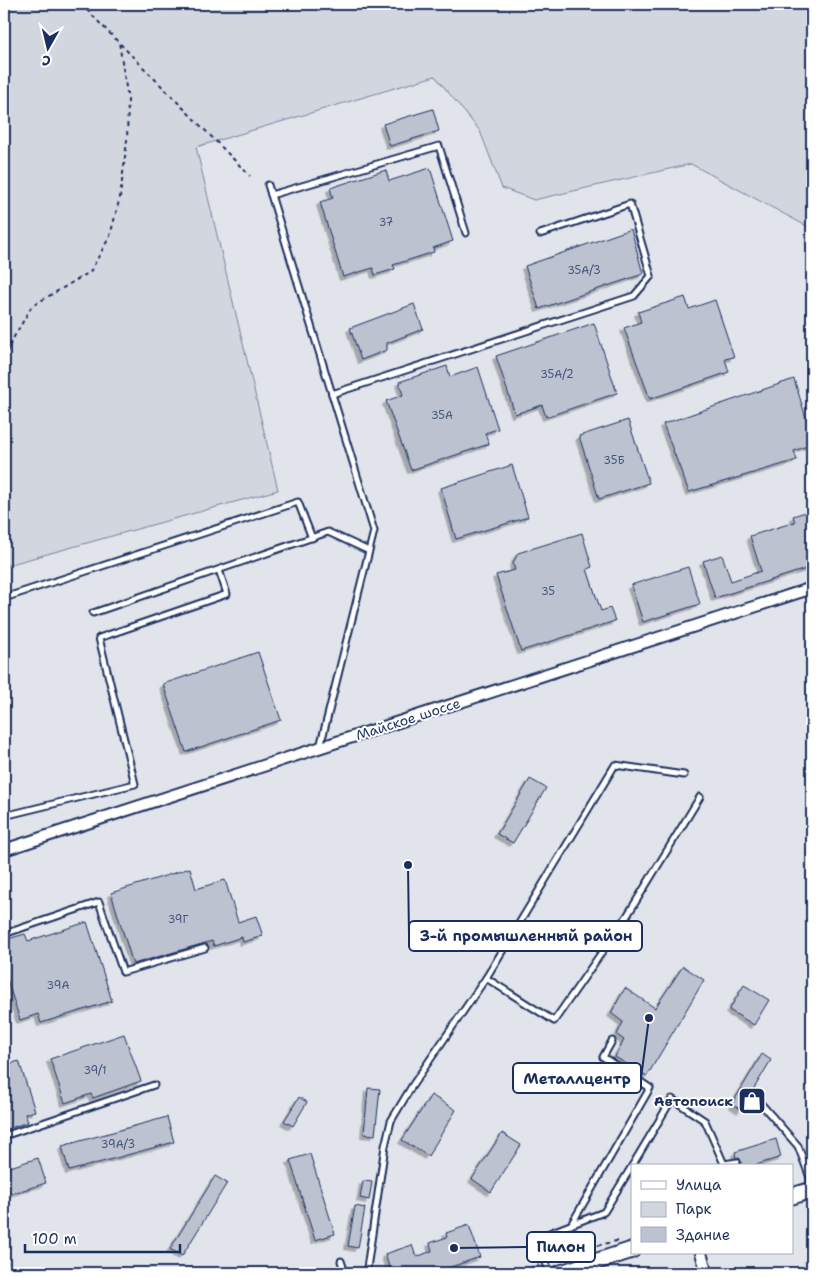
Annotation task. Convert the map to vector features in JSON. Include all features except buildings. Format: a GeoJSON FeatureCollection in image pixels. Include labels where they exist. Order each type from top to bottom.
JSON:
{"type":"FeatureCollection","features":[{"type":"Feature","properties":{"kind":"street","name":"Майское шоссе"},"geometry":{"type":"LineString","coordinates":[[4,850],[812,588]]}},
{"type":"Feature","properties":{"kind":"street"},"geometry":{"type":"LineString","coordinates":[[794,1195],[812,1190]]}},
{"type":"Feature","properties":{"kind":"street"},"geometry":{"type":"LineString","coordinates":[[561,1273],[628,1244]]}},
{"type":"Feature","properties":{"kind":"street"},"geometry":{"type":"LineString","coordinates":[[701,1254],[707,1273]]}},
{"type":"Feature","properties":{"kind":"lane"},"geometry":{"type":"LineString","coordinates":[[271,196],[439,146],[466,233]]}},
{"type":"Feature","properties":{"kind":"lane"},"geometry":{"type":"LineString","coordinates":[[268,185],[374,531],[320,747]]}},
{"type":"Feature","properties":{"kind":"lane"},"geometry":{"type":"LineString","coordinates":[[332,394],[634,296],[651,276],[630,204],[540,234]]}},
{"type":"Feature","properties":{"kind":"lane"},"geometry":{"type":"LineString","coordinates":[[4,598],[298,502],[312,538]]}},
{"type":"Feature","properties":{"kind":"lane"},"geometry":{"type":"LineString","coordinates":[[93,613],[328,532],[369,550]]}},
{"type":"Feature","properties":{"kind":"lane"},"geometry":{"type":"LineString","coordinates":[[4,816],[135,784],[100,638],[227,594],[219,570]]}},
{"type":"Feature","properties":{"kind":"lane"},"geometry":{"type":"LineString","coordinates":[[368,1273],[367,1268],[385,1146],[391,1121],[412,1086],[486,978],[615,765],[684,775]]}},
{"type":"Feature","properties":{"kind":"lane"},"geometry":{"type":"LineString","coordinates":[[486,978],[554,1022],[627,916],[700,797]]}},
{"type":"Feature","properties":{"kind":"lane"},"geometry":{"type":"LineString","coordinates":[[4,934],[99,902],[123,972],[205,948]]}},
{"type":"Feature","properties":{"kind":"lane"},"geometry":{"type":"LineString","coordinates":[[571,1225],[650,1088],[603,1057],[612,1041]]}},
{"type":"Feature","properties":{"kind":"lane"},"geometry":{"type":"LineString","coordinates":[[4,1136],[154,1085]]}},
{"type":"Feature","properties":{"kind":"lane"},"geometry":{"type":"LineString","coordinates":[[633,1164],[672,1099],[705,1121],[724,1164],[737,1162]]}},
{"type":"Feature","properties":{"kind":"lane"},"geometry":{"type":"LineString","coordinates":[[762,1105],[798,1146],[812,1183]]}},
{"type":"Feature","properties":{"kind":"lane"},"geometry":{"type":"LineString","coordinates":[[550,1273],[539,1237],[604,1212],[631,1168]]}},
{"type":"Feature","properties":{"kind":"lane"},"geometry":{"type":"LineString","coordinates":[[341,1261],[345,1273]]}},
{"type":"Feature","properties":{"kind":"path"},"geometry":{"type":"LineString","coordinates":[[81,4],[250,176]]}},
{"type":"Feature","properties":{"kind":"path"},"geometry":{"type":"LineString","coordinates":[[4,360],[11,342],[32,306],[90,272],[110,236],[120,197],[127,142],[128,100],[119,42]]}},
{"type":"Feature","properties":{"kind":"path"},"geometry":{"type":"LineString","coordinates":[[515,1273],[588,1248],[628,1244]]}},
{"type":"Feature","properties":{"kind":"shaded area"},"geometry":{"type":"Polygon","coordinates":[[[435,76],[812,201],[812,1273],[4,1273],[4,564],[278,490],[196,147],[435,76]]]}},
{"type":"Feature","properties":{"kind":"green space"},"geometry":{"type":"Polygon","coordinates":[[[4,4],[812,4],[812,229],[691,164],[534,200],[502,188],[480,131],[435,76],[196,147],[278,490],[4,566],[4,4]]]}},
{"type":"Feature","properties":{"kind":"place","name":"3-й промышленный район"},"geometry":{"type":"Point","coordinates":[408,865]}},
{"type":"Feature","properties":{"kind":"place","name":"Металлцентр"},"geometry":{"type":"Point","coordinates":[649,1018]}},
{"type":"Feature","properties":{"kind":"place","name":"Автопоиск"},"geometry":{"type":"Point","coordinates":[752,1101]}},
{"type":"Feature","properties":{"kind":"place","name":"Пилон"},"geometry":{"type":"Point","coordinates":[454,1248]}}]}
